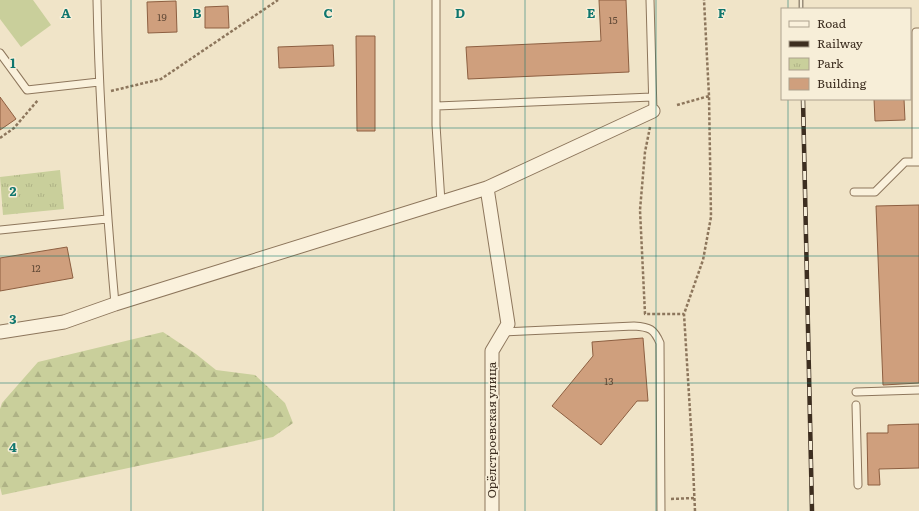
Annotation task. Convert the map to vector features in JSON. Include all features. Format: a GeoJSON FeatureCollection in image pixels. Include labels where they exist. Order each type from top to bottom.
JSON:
{"type":"FeatureCollection","features":[{"type":"Feature","properties":{"kind":"street"},"geometry":{"type":"LineString","coordinates":[[0,332],[64,322],[116,304],[487,188],[653,111]]}},
{"type":"Feature","properties":{"kind":"street","name":"Орёлстроевская улица"},"geometry":{"type":"LineString","coordinates":[[487,188],[508,324],[492,351],[492,511]]}},
{"type":"Feature","properties":{"kind":"lane"},"geometry":{"type":"LineString","coordinates":[[97,0],[99,82],[107,219],[116,304]]}},
{"type":"Feature","properties":{"kind":"lane"},"geometry":{"type":"LineString","coordinates":[[436,0],[436,125],[441,202]]}},
{"type":"Feature","properties":{"kind":"lane"},"geometry":{"type":"LineString","coordinates":[[650,0],[653,111]]}},
{"type":"Feature","properties":{"kind":"lane"},"geometry":{"type":"LineString","coordinates":[[854,192],[875,192],[905,162],[918,162],[916,32],[919,32]]}},
{"type":"Feature","properties":{"kind":"lane"},"geometry":{"type":"LineString","coordinates":[[0,53],[27,90],[99,82]]}},
{"type":"Feature","properties":{"kind":"lane"},"geometry":{"type":"LineString","coordinates":[[437,106],[652,97]]}},
{"type":"Feature","properties":{"kind":"lane"},"geometry":{"type":"LineString","coordinates":[[0,230],[107,219]]}},
{"type":"Feature","properties":{"kind":"lane"},"geometry":{"type":"LineString","coordinates":[[504,332],[634,326],[651,329],[660,343],[661,511]]}},
{"type":"Feature","properties":{"kind":"lane"},"geometry":{"type":"LineString","coordinates":[[856,392],[919,390]]}},
{"type":"Feature","properties":{"kind":"lane"},"geometry":{"type":"LineString","coordinates":[[856,405],[858,485]]}},
{"type":"Feature","properties":{"kind":"path"},"geometry":{"type":"LineString","coordinates":[[100,92],[114,91],[161,80],[278,0]]}},
{"type":"Feature","properties":{"kind":"path"},"geometry":{"type":"LineString","coordinates":[[695,511],[684,314],[702,260],[711,216],[710,96],[704,0]]}},
{"type":"Feature","properties":{"kind":"path"},"geometry":{"type":"LineString","coordinates":[[677,105],[710,96]]}},
{"type":"Feature","properties":{"kind":"path"},"geometry":{"type":"LineString","coordinates":[[0,138],[14,128],[37,100],[45,99]]}},
{"type":"Feature","properties":{"kind":"path"},"geometry":{"type":"LineString","coordinates":[[653,111],[645,152],[640,210],[645,314],[684,314]]}},
{"type":"Feature","properties":{"kind":"path"},"geometry":{"type":"LineString","coordinates":[[668,499],[694,498]]}},
{"type":"Feature","properties":{"kind":"green space"},"geometry":{"type":"Polygon","coordinates":[[[0,0],[33,0],[51,25],[21,47],[0,19],[0,0]]]}},
{"type":"Feature","properties":{"kind":"green space"},"geometry":{"type":"Polygon","coordinates":[[[60,170],[64,209],[3,215],[0,177],[60,170]]]}},
{"type":"Feature","properties":{"kind":"green space"},"geometry":{"type":"Polygon","coordinates":[[[163,332],[196,354],[216,370],[255,375],[285,403],[293,423],[273,437],[2,495],[0,487],[0,409],[2,403],[38,362],[163,332]]]}},
{"type":"Feature","properties":{"kind":"building"},"geometry":{"type":"Polygon","coordinates":[[[599,0],[626,0],[629,72],[468,79],[466,47],[601,41],[599,0]]]}},
{"type":"Feature","properties":{"kind":"building"},"geometry":{"type":"Polygon","coordinates":[[[176,1],[177,32],[148,33],[147,2],[176,1]]]}},
{"type":"Feature","properties":{"kind":"building"},"geometry":{"type":"Polygon","coordinates":[[[228,6],[229,28],[205,28],[205,7],[228,6]]]}},
{"type":"Feature","properties":{"kind":"building"},"geometry":{"type":"Polygon","coordinates":[[[356,36],[375,36],[375,131],[357,131],[356,36]]]}},
{"type":"Feature","properties":{"kind":"building"},"geometry":{"type":"Polygon","coordinates":[[[333,45],[334,66],[279,68],[278,47],[333,45]]]}},
{"type":"Feature","properties":{"kind":"building"},"geometry":{"type":"Polygon","coordinates":[[[0,97],[16,119],[0,130],[0,97]]]}},
{"type":"Feature","properties":{"kind":"building"},"geometry":{"type":"Polygon","coordinates":[[[874,100],[904,100],[905,120],[875,121],[874,100]]]}},
{"type":"Feature","properties":{"kind":"building"},"geometry":{"type":"Polygon","coordinates":[[[919,205],[919,383],[883,385],[876,206],[919,205]]]}},
{"type":"Feature","properties":{"kind":"building"},"geometry":{"type":"Polygon","coordinates":[[[67,247],[73,278],[0,291],[0,258],[67,247]]]}},
{"type":"Feature","properties":{"kind":"building"},"geometry":{"type":"Polygon","coordinates":[[[643,338],[648,401],[637,401],[601,445],[552,406],[593,356],[592,342],[643,338]]]}},
{"type":"Feature","properties":{"kind":"building"},"geometry":{"type":"Polygon","coordinates":[[[919,424],[919,468],[879,469],[880,485],[868,485],[867,433],[888,433],[888,425],[919,424]]]}},
{"type":"Feature","properties":{"kind":"railway"},"geometry":{"type":"LineString","coordinates":[[801,0],[801,8]]}},
{"type":"Feature","properties":{"kind":"railway"},"geometry":{"type":"LineString","coordinates":[[803,100],[812,511]]}}]}
